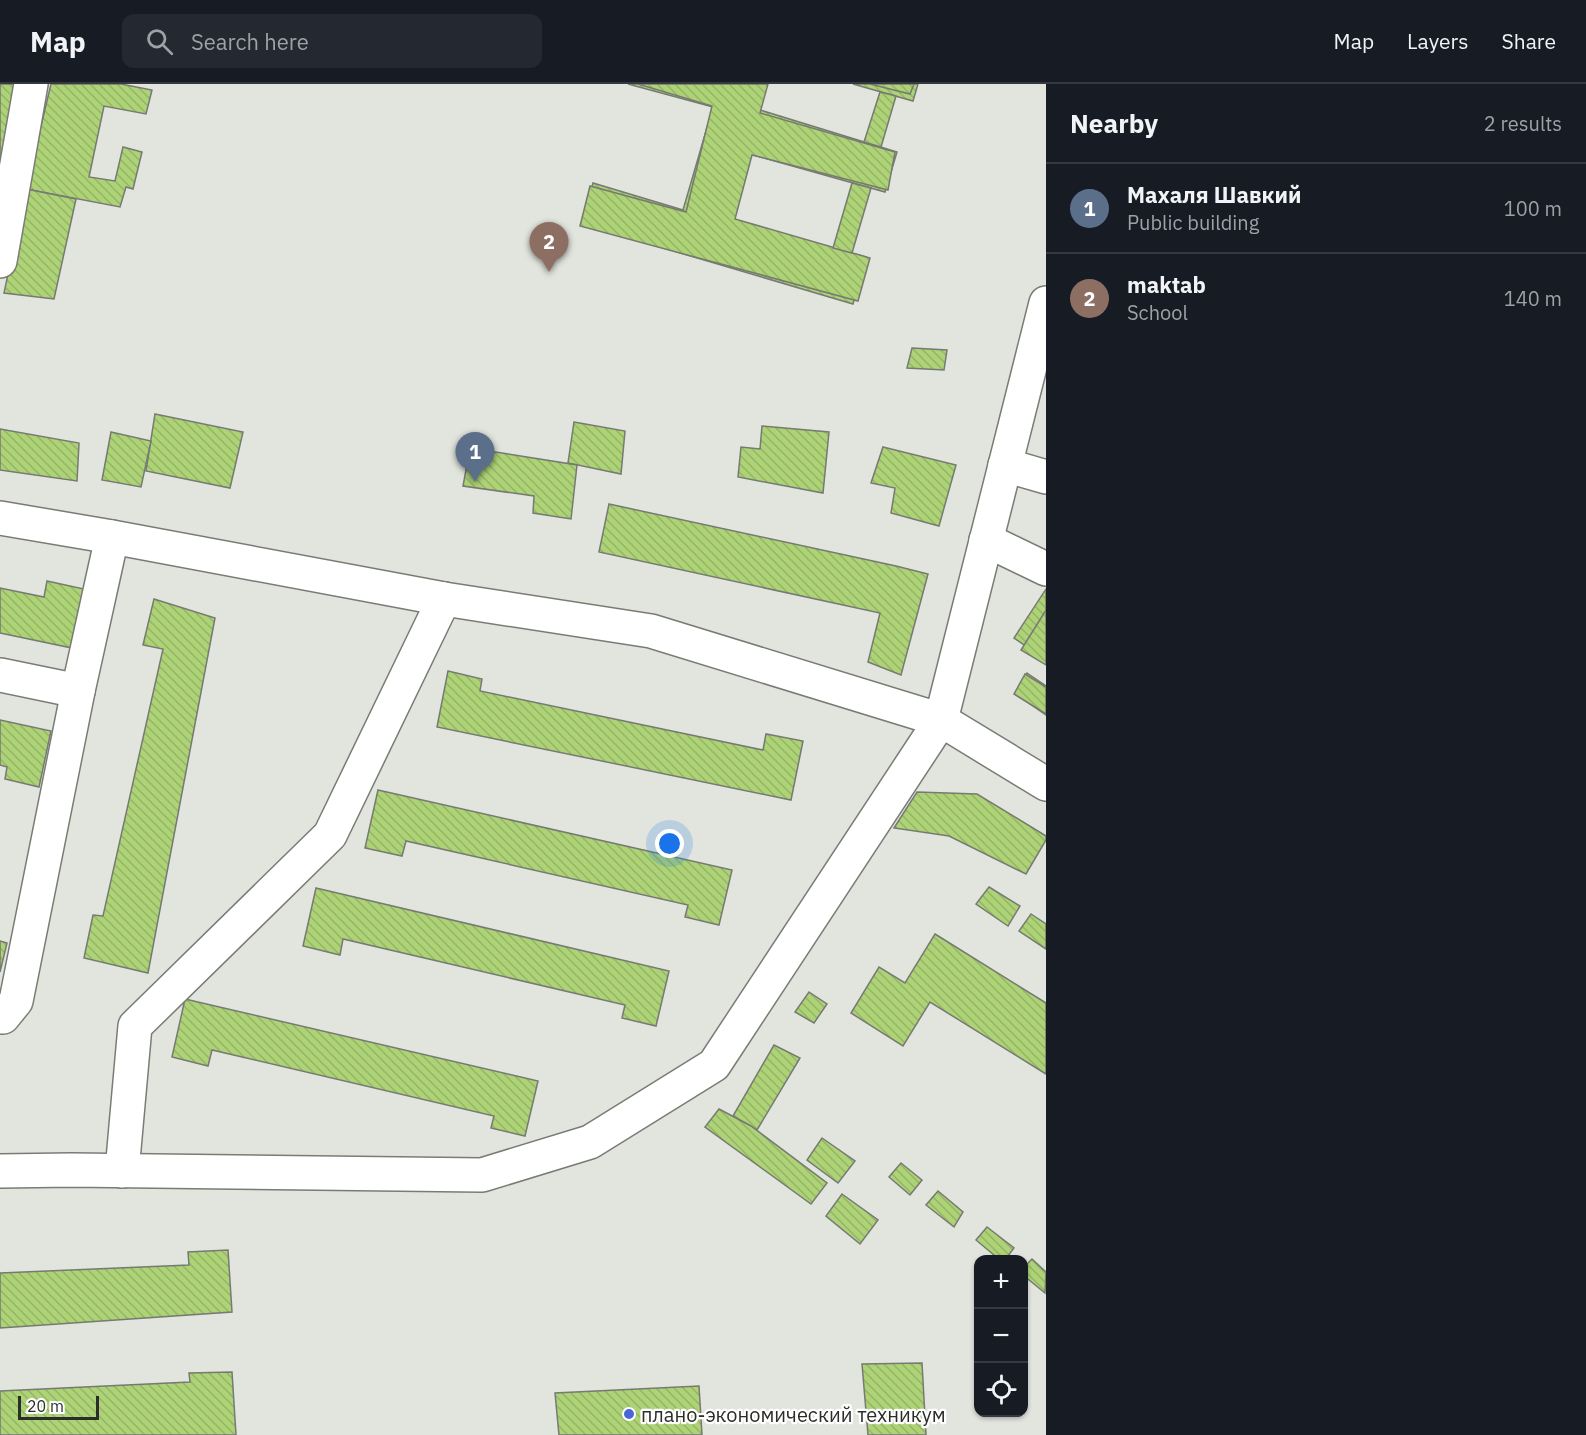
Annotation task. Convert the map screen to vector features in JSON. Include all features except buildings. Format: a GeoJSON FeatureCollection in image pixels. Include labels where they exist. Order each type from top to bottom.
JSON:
{"type":"FeatureCollection","features":[{"type":"Feature","properties":{"kind":"street"},"geometry":{"type":"LineString","coordinates":[[0,261],[31,84]]}},
{"type":"Feature","properties":{"kind":"street"},"geometry":{"type":"LineString","coordinates":[[0,1171],[482,1175],[590,1142],[714,1065],[941,720],[1046,303]]}},
{"type":"Feature","properties":{"kind":"street"},"geometry":{"type":"LineString","coordinates":[[1005,465],[1046,477]]}},
{"type":"Feature","properties":{"kind":"street"},"geometry":{"type":"LineString","coordinates":[[0,518],[444,599],[651,631],[941,720],[1046,783]]}},
{"type":"Feature","properties":{"kind":"street"},"geometry":{"type":"LineString","coordinates":[[0,1017],[3,1017],[16,1001],[78,691],[112,537]]}},
{"type":"Feature","properties":{"kind":"street"},"geometry":{"type":"LineString","coordinates":[[986,540],[1046,568]]}},
{"type":"Feature","properties":{"kind":"street"},"geometry":{"type":"LineString","coordinates":[[122,1171],[135,1026],[330,835],[444,599]]}},
{"type":"Feature","properties":{"kind":"street"},"geometry":{"type":"LineString","coordinates":[[0,675],[78,691]]}},
{"type":"Feature","properties":{"kind":"place","name":"maktab"},"geometry":{"type":"Point","coordinates":[549,272]}},
{"type":"Feature","properties":{"kind":"place","name":"Махаля Шавкий"},"geometry":{"type":"Point","coordinates":[475,482]}},
{"type":"Feature","properties":{"kind":"place","name":"плано-экономический техникум"},"geometry":{"type":"Point","coordinates":[629,1414]}}]}
